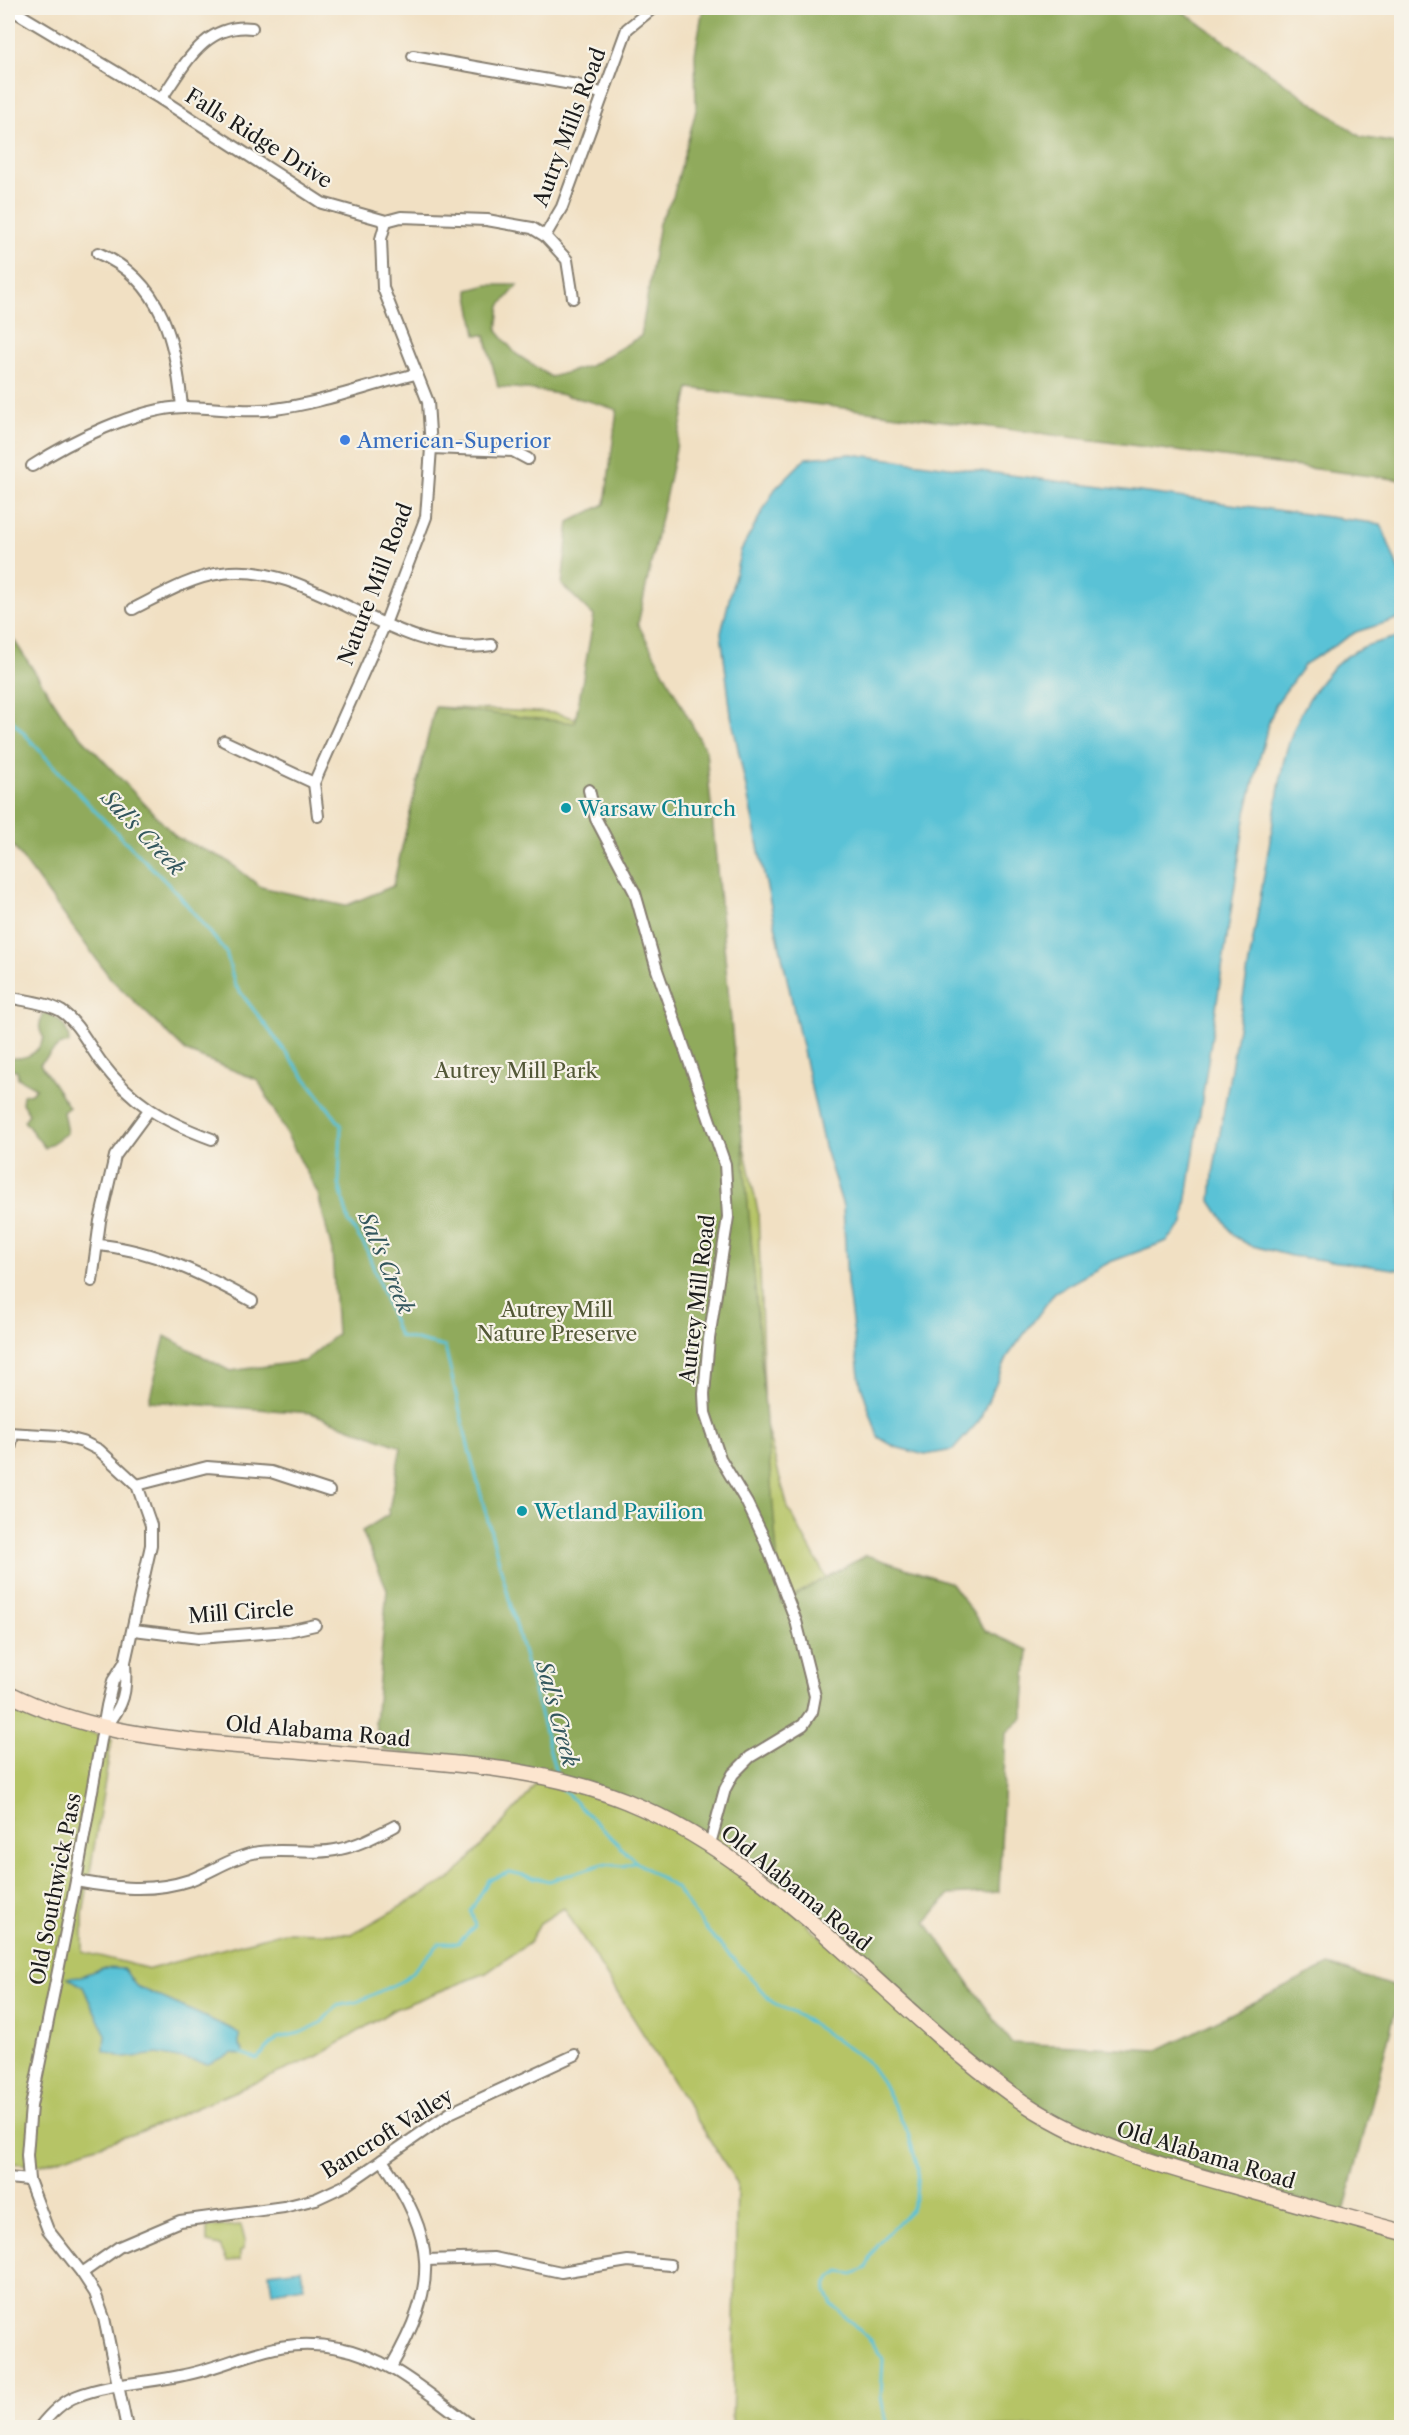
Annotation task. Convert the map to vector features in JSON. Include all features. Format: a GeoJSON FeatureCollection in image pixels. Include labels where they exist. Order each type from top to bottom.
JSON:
{"type":"FeatureCollection","features":[{"type":"Feature","properties":{"kind":"main road","name":"Old Alabama Road"},"geometry":{"type":"LineString","coordinates":[[8,1693],[62,1716],[105,1728],[165,1739],[464,1764],[531,1773],[579,1785],[624,1800],[672,1822],[710,1844],[771,1890],[966,2060],[1049,2119],[1093,2142],[1141,2160],[1401,2232]]}},
{"type":"Feature","properties":{"kind":"street","name":"Falls Ridge Drive"},"geometry":{"type":"LineString","coordinates":[[9,8],[160,99],[322,203],[386,221],[401,218],[487,220],[532,228],[545,236],[567,260],[573,298]]}},
{"type":"Feature","properties":{"kind":"street","name":"Autry Mills Road"},"geometry":{"type":"LineString","coordinates":[[545,236],[562,207],[627,29],[653,8]]}},
{"type":"Feature","properties":{"kind":"street"},"geometry":{"type":"LineString","coordinates":[[160,99],[195,51],[213,34],[240,27],[252,28]]}},
{"type":"Feature","properties":{"kind":"street"},"geometry":{"type":"LineString","coordinates":[[413,56],[577,85],[603,94]]}},
{"type":"Feature","properties":{"kind":"street","name":"Nature Mill Road"},"geometry":{"type":"LineString","coordinates":[[314,783],[385,624],[426,516],[431,448],[428,402],[383,288],[381,239],[386,221]]}},
{"type":"Feature","properties":{"kind":"street"},"geometry":{"type":"LineString","coordinates":[[98,253],[118,262],[140,281],[158,307],[170,334],[178,369],[182,407]]}},
{"type":"Feature","properties":{"kind":"street"},"geometry":{"type":"LineString","coordinates":[[32,466],[73,440],[134,417],[182,407],[227,411],[274,409],[313,402],[416,374]]}},
{"type":"Feature","properties":{"kind":"street"},"geometry":{"type":"LineString","coordinates":[[431,448],[513,451],[528,459]]}},
{"type":"Feature","properties":{"kind":"street"},"geometry":{"type":"LineString","coordinates":[[133,609],[196,580],[223,573],[269,574],[422,639],[468,649],[492,645]]}},
{"type":"Feature","properties":{"kind":"street"},"geometry":{"type":"LineString","coordinates":[[224,741],[314,783],[318,816]]}},
{"type":"Feature","properties":{"kind":"street","name":"Autrey Mill Road"},"geometry":{"type":"LineString","coordinates":[[589,790],[596,819],[635,893],[657,970],[725,1164],[729,1191],[728,1217],[710,1339],[704,1395],[705,1413],[720,1458],[747,1503],[764,1538],[796,1621],[814,1687],[812,1712],[803,1725],[750,1757],[733,1774],[725,1789],[710,1844]]}},
{"type":"Feature","properties":{"kind":"street"},"geometry":{"type":"LineString","coordinates":[[8,997],[45,1004],[62,1012],[121,1086],[148,1110],[172,1125],[212,1139]]}},
{"type":"Feature","properties":{"kind":"street"},"geometry":{"type":"LineString","coordinates":[[92,1281],[99,1245],[100,1221],[115,1156],[148,1110]]}},
{"type":"Feature","properties":{"kind":"street"},"geometry":{"type":"LineString","coordinates":[[99,1245],[125,1247],[156,1256],[252,1301]]}},
{"type":"Feature","properties":{"kind":"street"},"geometry":{"type":"LineString","coordinates":[[8,1459],[10,1434],[60,1436],[83,1442],[99,1450],[137,1485],[151,1525],[152,1545],[125,1662],[126,1684],[120,1710],[105,1728]]}},
{"type":"Feature","properties":{"kind":"street"},"geometry":{"type":"LineString","coordinates":[[137,1485],[207,1467],[271,1472],[329,1491]]}},
{"type":"Feature","properties":{"kind":"street","name":"Mill Circle"},"geometry":{"type":"LineString","coordinates":[[134,1630],[199,1638],[288,1631],[315,1625]]}},
{"type":"Feature","properties":{"kind":"street","name":"Old Southwick Pass"},"geometry":{"type":"LineString","coordinates":[[105,1728],[31,2106],[27,2155],[29,2180],[48,2230],[95,2293],[104,2318],[127,2427]]}},
{"type":"Feature","properties":{"kind":"street"},"geometry":{"type":"LineString","coordinates":[[76,1881],[125,1889],[162,1887],[190,1880],[252,1854],[278,1850],[339,1850],[360,1843],[395,1826]]}},
{"type":"Feature","properties":{"kind":"street","name":"Bancroft Valley"},"geometry":{"type":"LineString","coordinates":[[82,2273],[119,2247],[160,2228],[195,2218],[284,2207],[316,2199],[346,2185],[450,2113],[574,2055]]}},
{"type":"Feature","properties":{"kind":"street"},"geometry":{"type":"LineString","coordinates":[[382,2160],[415,2212],[426,2260],[424,2286],[417,2316],[391,2367]]}},
{"type":"Feature","properties":{"kind":"street"},"geometry":{"type":"LineString","coordinates":[[8,2178],[29,2180]]}},
{"type":"Feature","properties":{"kind":"street"},"geometry":{"type":"LineString","coordinates":[[426,2260],[494,2258],[561,2272],[628,2261],[670,2265]]}},
{"type":"Feature","properties":{"kind":"street"},"geometry":{"type":"LineString","coordinates":[[39,2427],[49,2416],[75,2396],[185,2375],[261,2349],[288,2345],[340,2348],[391,2367],[475,2427]]}},
{"type":"Feature","properties":{"kind":"green space"},"geometry":{"type":"Polygon","coordinates":[[[703,8],[1178,8],[1361,137],[1401,144],[1401,480],[689,388],[638,624],[706,751],[750,1226],[781,1603],[866,1555],[951,1583],[986,1631],[1028,1650],[1023,1718],[1006,1733],[999,1892],[949,1895],[926,1922],[1011,2043],[1158,2050],[1329,1965],[1401,1989],[1344,2212],[1156,2160],[1005,2093],[723,1832],[696,1833],[543,1772],[383,1750],[375,1723],[387,1589],[362,1531],[388,1515],[401,1447],[311,1413],[149,1401],[165,1336],[230,1371],[305,1361],[337,1334],[332,1251],[318,1194],[258,1080],[187,1052],[111,979],[8,839],[8,631],[68,723],[176,837],[225,859],[261,887],[345,906],[393,886],[435,707],[575,723],[594,616],[562,585],[569,522],[605,504],[617,410],[558,394],[498,387],[485,335],[476,335],[468,290],[487,285],[518,285],[500,306],[497,331],[516,354],[551,377],[590,366],[641,336],[659,223],[673,197],[696,110],[695,54],[703,8]]]}},
{"type":"Feature","properties":{"kind":"green space"},"geometry":{"type":"Polygon","coordinates":[[[435,707],[556,713],[596,724],[729,1078],[758,1211],[765,1422],[788,1508],[839,1601],[783,1794],[727,1853],[950,2052],[1401,2235],[1401,2427],[732,2427],[737,2183],[564,1908],[540,1923],[529,1943],[486,1973],[395,2009],[318,2056],[142,2131],[41,2165],[8,2163],[8,1699],[23,1712],[112,1739],[83,1914],[83,1952],[150,1969],[284,1932],[352,1934],[453,1877],[528,1795],[540,1775],[513,1768],[383,1750],[421,1356],[393,886],[435,707]]]}},
{"type":"Feature","properties":{"kind":"green space"},"geometry":{"type":"Polygon","coordinates":[[[45,1012],[63,1024],[69,1043],[58,1046],[40,1064],[69,1107],[63,1112],[67,1133],[45,1148],[24,1121],[29,1114],[22,1103],[23,1095],[31,1093],[36,1088],[18,1078],[17,1070],[8,1069],[8,1058],[25,1057],[38,1049],[44,1038],[40,1025],[45,1012]]]}},
{"type":"Feature","properties":{"kind":"green space"},"geometry":{"type":"Polygon","coordinates":[[[241,2225],[245,2241],[243,2250],[240,2251],[240,2260],[227,2261],[220,2246],[207,2243],[207,2227],[241,2225]]]}},
{"type":"Feature","properties":{"kind":"water"},"geometry":{"type":"Polygon","coordinates":[[[851,454],[1381,524],[1401,576],[1401,618],[1356,632],[1305,664],[1276,704],[1268,725],[1246,813],[1183,1224],[1167,1241],[1110,1262],[1055,1292],[1008,1356],[979,1421],[953,1450],[925,1455],[895,1447],[878,1437],[860,1382],[847,1283],[843,1206],[824,1146],[763,870],[731,715],[721,633],[741,550],[775,489],[806,458],[851,454]]]}},
{"type":"Feature","properties":{"kind":"water"},"geometry":{"type":"Polygon","coordinates":[[[1402,636],[1401,1270],[1291,1256],[1249,1245],[1234,1236],[1211,1201],[1213,1174],[1287,748],[1310,697],[1333,668],[1361,648],[1402,636]]]}},
{"type":"Feature","properties":{"kind":"water"},"geometry":{"type":"Polygon","coordinates":[[[102,1968],[124,1969],[136,1986],[234,2030],[239,2034],[239,2046],[243,2050],[240,2055],[233,2053],[208,2064],[158,2054],[125,2058],[104,2051],[105,2033],[83,1987],[68,1977],[81,1976],[102,1968]]]}},
{"type":"Feature","properties":{"kind":"water"},"geometry":{"type":"Polygon","coordinates":[[[301,2269],[304,2287],[272,2292],[269,2273],[301,2269]]]}},
{"type":"Feature","properties":{"kind":"waterway","name":"Sal's Creek"},"geometry":{"type":"LineString","coordinates":[[8,716],[95,811],[178,894],[226,952],[235,985],[341,1125],[339,1184],[349,1222],[366,1248],[399,1336],[445,1347],[470,1454],[556,1773]]}},
{"type":"Feature","properties":{"kind":"waterway"},"geometry":{"type":"LineString","coordinates":[[561,1788],[636,1862],[676,1888],[704,1927],[772,2002],[803,2018],[867,2061],[882,2082],[908,2133],[918,2168],[916,2196],[911,2210],[877,2244],[866,2268],[853,2274],[840,2272],[832,2277],[827,2285],[826,2293],[832,2304],[871,2341],[883,2359],[881,2397],[887,2428]]}},
{"type":"Feature","properties":{"kind":"waterway"},"geometry":{"type":"LineString","coordinates":[[241,2053],[257,2059],[278,2038],[300,2033],[321,2023],[336,2006],[357,2002],[404,1980],[440,1943],[458,1943],[475,1926],[471,1910],[489,1880],[510,1872],[549,1881],[603,1864],[623,1866],[636,1862]]}},
{"type":"Feature","properties":{"kind":"place","name":"American-Superior"},"geometry":{"type":"Point","coordinates":[345,440]}},
{"type":"Feature","properties":{"kind":"place","name":"Warsaw Church"},"geometry":{"type":"Point","coordinates":[566,808]}},
{"type":"Feature","properties":{"kind":"place","name":"Wetland Pavilion"},"geometry":{"type":"Point","coordinates":[522,1511]}},
{"type":"Feature","properties":{"kind":"park label","name":"Autrey Mill Park"},"geometry":{"type":"Point","coordinates":[516,1070]}},
{"type":"Feature","properties":{"kind":"park label","name":"Autrey Mill Nature Preserve"},"geometry":{"type":"Point","coordinates":[557,1321]}}]}
